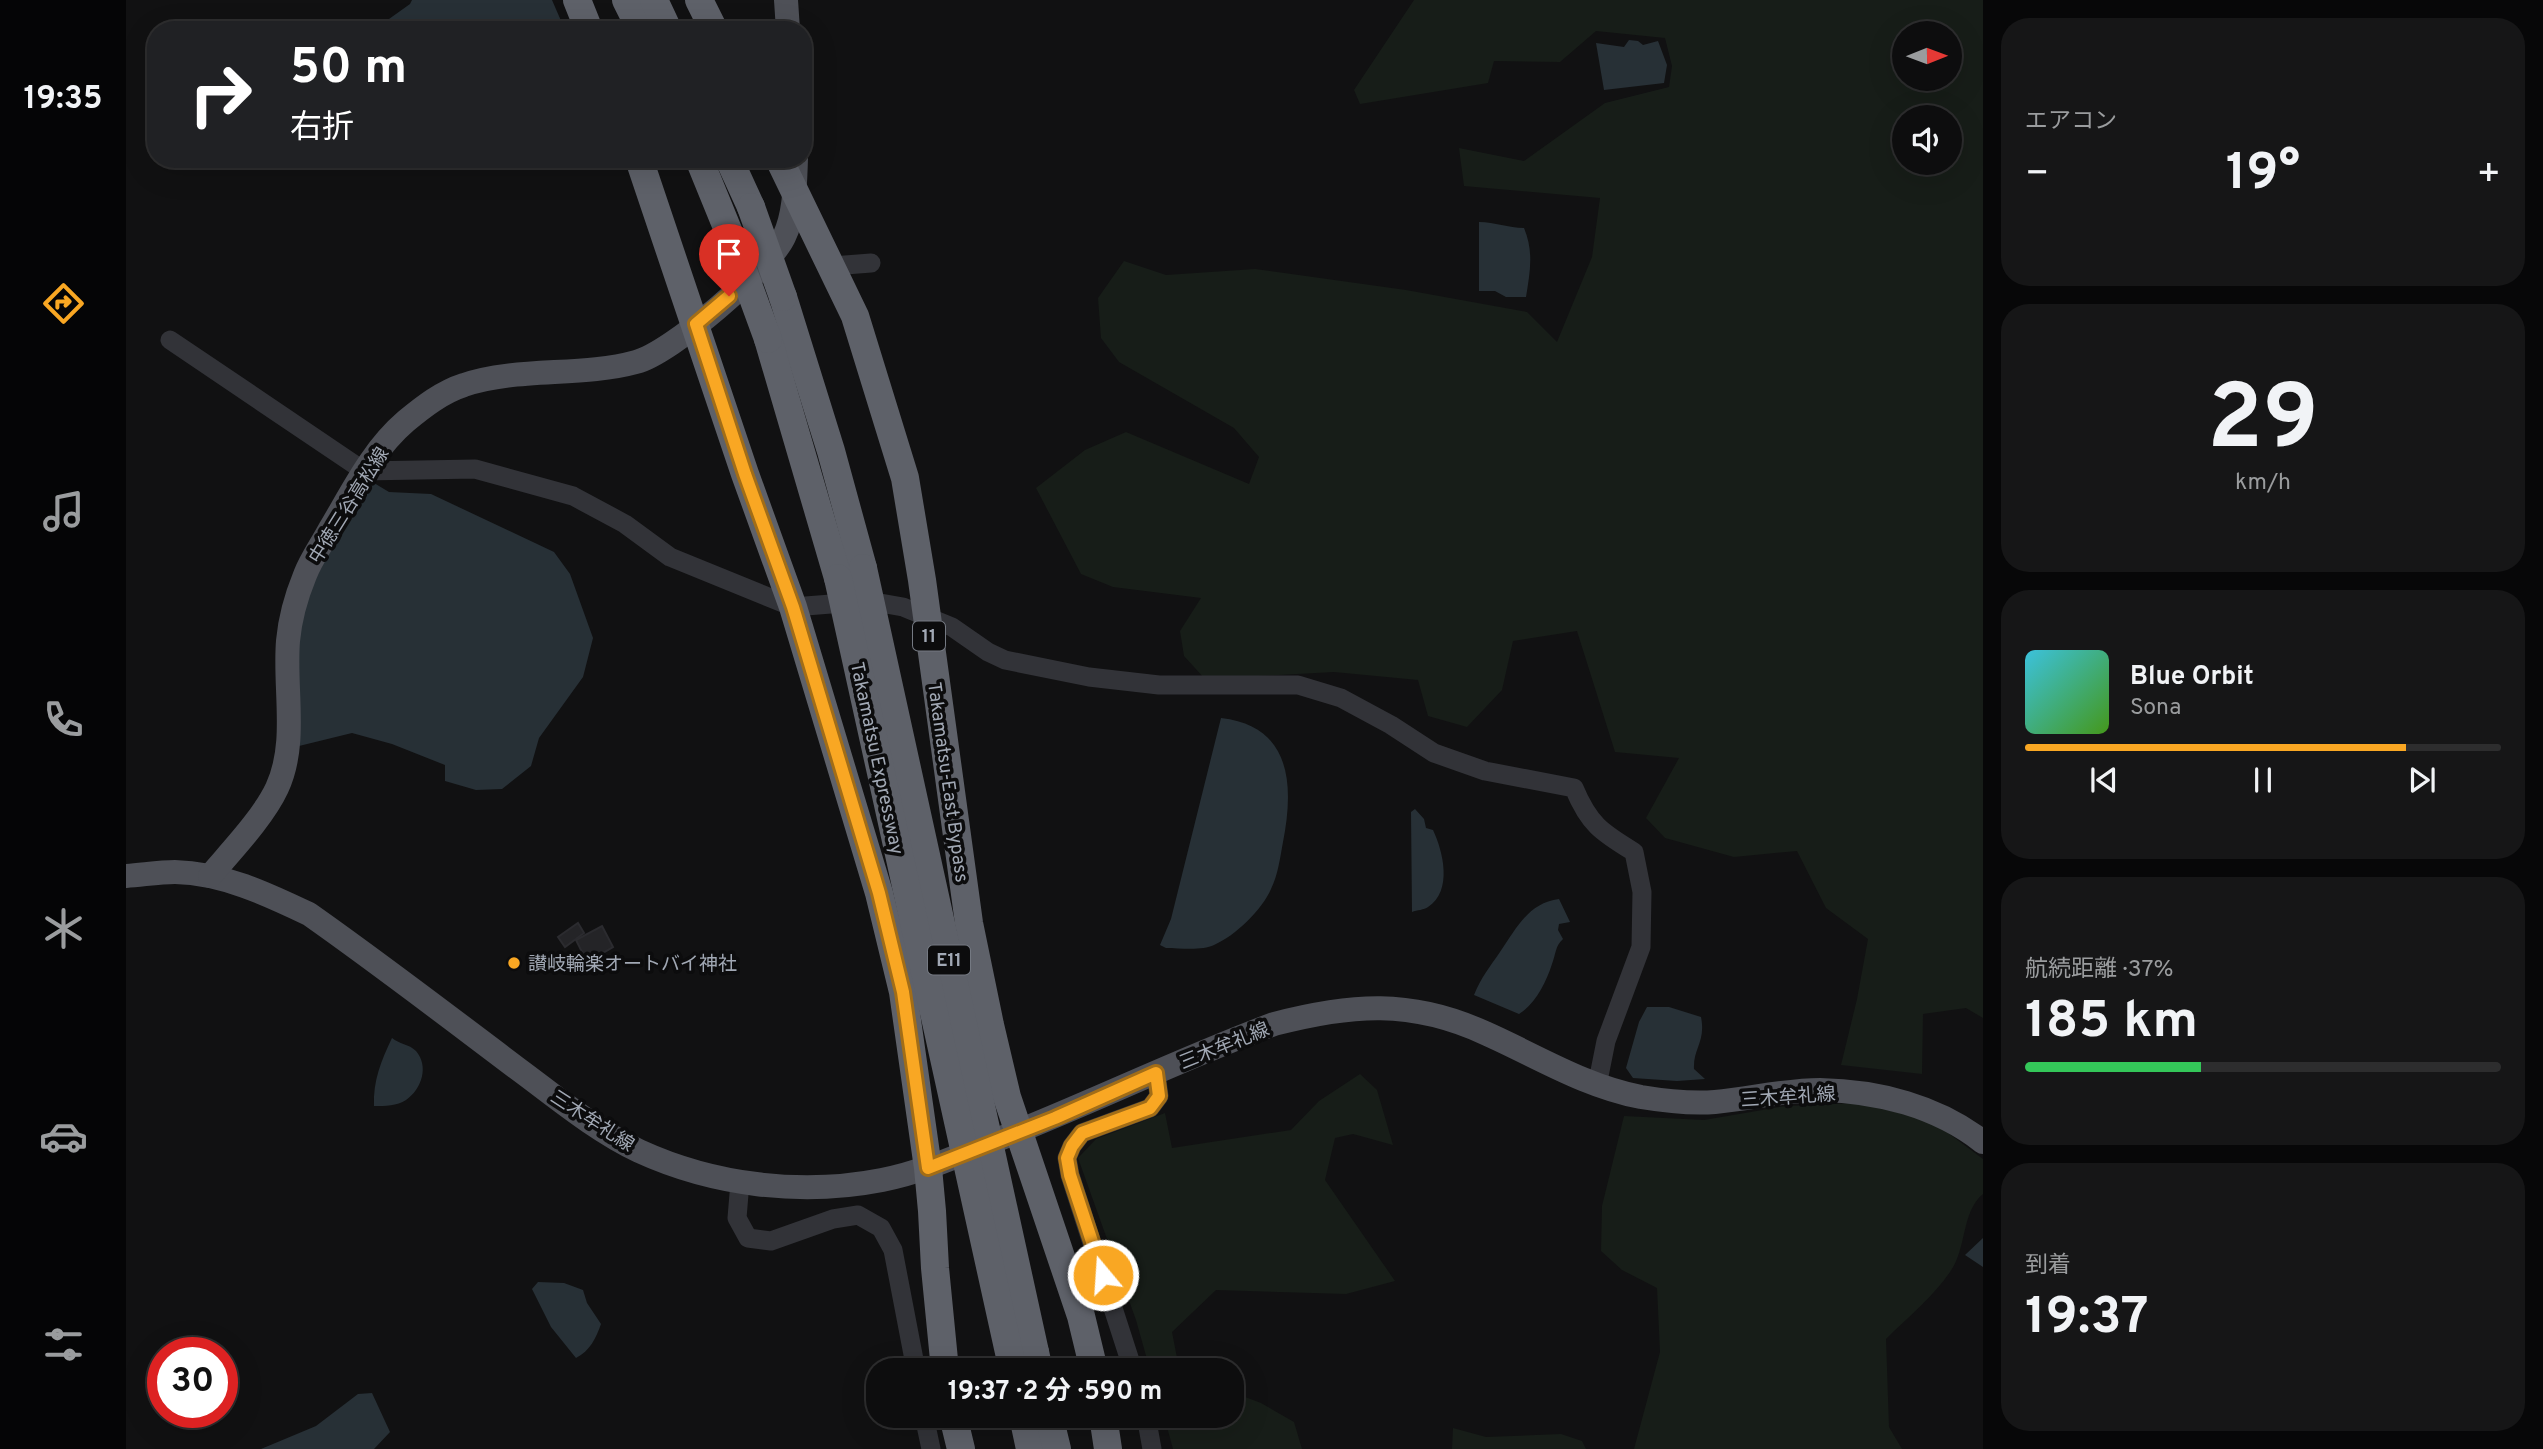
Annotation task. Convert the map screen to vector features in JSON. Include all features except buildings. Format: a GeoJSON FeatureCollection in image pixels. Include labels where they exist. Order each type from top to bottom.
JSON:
{"type":"FeatureCollection","features":[{"type":"Feature","properties":{"kind":"highway"},"geometry":{"type":"LineString","coordinates":[[577,0],[585,21]]}},
{"type":"Feature","properties":{"kind":"highway"},"geometry":{"type":"LineString","coordinates":[[626,0],[636,21]]}},
{"type":"Feature","properties":{"kind":"highway"},"geometry":{"type":"LineString","coordinates":[[654,0],[664,21]]}},
{"type":"Feature","properties":{"kind":"highway"},"geometry":{"type":"LineString","coordinates":[[699,0],[710,21]]}},
{"type":"Feature","properties":{"kind":"highway"},"geometry":{"type":"LineString","coordinates":[[642,168],[745,474],[793,607],[879,893],[903,992],[928,1168],[933,1211],[934,1268],[945,1358]]}},
{"type":"Feature","properties":{"kind":"highway","name":"Takamatsu Expressway"},"geometry":{"type":"LineString","coordinates":[[703,168],[768,339],[850,573]]}},
{"type":"Feature","properties":{"kind":"highway","name":"Takamatsu Expressway"},"geometry":{"type":"LineString","coordinates":[[733,168],[751,206],[783,297],[831,451],[850,573],[1023,1358]]}},
{"type":"Feature","properties":{"kind":"highway","name":"Takamatsu-East Bypass"},"geometry":{"type":"LineString","coordinates":[[783,168],[855,316],[905,478],[969,923],[992,1037],[1018,1132],[1081,1316],[1091,1358]]}},
{"type":"Feature","properties":{"kind":"highway"},"geometry":{"type":"LineString","coordinates":[[956,1428],[961,1449]]}},
{"type":"Feature","properties":{"kind":"highway"},"geometry":{"type":"LineString","coordinates":[[1026,1428],[1030,1449]]}},
{"type":"Feature","properties":{"kind":"highway"},"geometry":{"type":"LineString","coordinates":[[1052,1428],[1056,1449]]}},
{"type":"Feature","properties":{"kind":"highway"},"geometry":{"type":"LineString","coordinates":[[1105,1428],[1108,1449]]}},
{"type":"Feature","properties":{"kind":"main road"},"geometry":{"type":"LineString","coordinates":[[786,0],[787,21]]}},
{"type":"Feature","properties":{"kind":"main road","name":"中徳三谷高松線"},"geometry":{"type":"LineString","coordinates":[[210,876],[247,831],[276,788],[287,755],[288,644],[291,616],[306,572],[364,471],[403,423],[432,400],[464,384],[503,377],[611,368],[640,362],[671,345],[761,269],[784,237],[795,192],[796,168]]}},
{"type":"Feature","properties":{"kind":"main road","name":"三木牟礼線"},"geometry":{"type":"LineString","coordinates":[[126,876],[176,872],[210,876],[258,890],[309,914],[587,1120],[638,1151],[697,1172],[740,1182],[777,1187],[826,1187],[884,1180],[928,1168],[1274,1024],[1304,1016],[1373,1007],[1408,1010],[1445,1018],[1484,1032],[1574,1077],[1640,1097],[1678,1102],[1713,1102],[1819,1090],[1861,1093],[1902,1101],[1935,1112],[1983,1142]]}},
{"type":"Feature","properties":{"kind":"street"},"geometry":{"type":"LineString","coordinates":[[832,267],[871,263]]}},
{"type":"Feature","properties":{"kind":"street"},"geometry":{"type":"LineString","coordinates":[[170,340],[364,471],[475,469],[573,496],[625,524],[670,557],[793,607],[869,601],[903,607],[953,627],[988,652],[1005,660],[1089,677],[1159,685],[1298,685],[1341,698],[1391,725],[1434,753],[1485,771],[1574,788],[1584,810],[1601,831],[1634,852],[1642,892],[1641,947],[1606,1041],[1597,1086]]}},
{"type":"Feature","properties":{"kind":"street"},"geometry":{"type":"LineString","coordinates":[[1129,1358],[1070,1175],[1067,1158],[1082,1133],[1150,1108],[1159,1096],[1156,1073]]}},
{"type":"Feature","properties":{"kind":"street"},"geometry":{"type":"LineString","coordinates":[[740,1182],[737,1218],[748,1238],[771,1241],[833,1219],[858,1215],[881,1228],[893,1250],[914,1358]]}},
{"type":"Feature","properties":{"kind":"street"},"geometry":{"type":"LineString","coordinates":[[926,1428],[930,1449]]}},
{"type":"Feature","properties":{"kind":"street"},"geometry":{"type":"LineString","coordinates":[[1148,1428],[1152,1449]]}},
{"type":"Feature","properties":{"kind":"shaded area"},"geometry":{"type":"Polygon","coordinates":[[[412,0],[552,0],[561,21],[390,21],[389,19],[412,0]]]}},
{"type":"Feature","properties":{"kind":"shaded area"},"geometry":{"type":"Polygon","coordinates":[[[1414,0],[1983,0],[1983,1018],[1966,1008],[1923,1014],[1922,1074],[1841,1065],[1868,939],[1826,908],[1797,851],[1734,857],[1665,838],[1646,818],[1679,758],[1615,752],[1577,631],[1513,641],[1502,690],[1467,727],[1428,716],[1418,680],[1334,672],[1205,679],[1184,656],[1180,631],[1201,598],[1113,587],[1081,574],[1036,488],[1085,450],[1126,432],[1249,484],[1259,457],[1234,428],[1119,362],[1101,338],[1098,298],[1124,261],[1166,275],[1255,269],[1406,290],[1527,312],[1557,342],[1592,257],[1600,198],[1464,186],[1459,148],[1524,161],[1605,103],[1669,87],[1672,66],[1665,38],[1596,31],[1560,62],[1494,61],[1488,83],[1360,104],[1354,90],[1414,0]]]}},
{"type":"Feature","properties":{"kind":"shaded area"},"geometry":{"type":"Polygon","coordinates":[[[1629,40],[1643,45],[1658,41],[1667,65],[1664,83],[1604,90],[1596,43],[1624,47],[1629,40]]]}},
{"type":"Feature","properties":{"kind":"shaded area"},"geometry":{"type":"Polygon","coordinates":[[[1479,222],[1524,228],[1530,254],[1526,297],[1506,297],[1495,291],[1479,291],[1479,222]]]}},
{"type":"Feature","properties":{"kind":"shaded area"},"geometry":{"type":"Polygon","coordinates":[[[369,480],[389,492],[431,494],[554,552],[570,574],[593,638],[583,677],[539,738],[531,766],[502,789],[476,790],[445,781],[445,765],[392,744],[352,733],[299,746],[295,667],[309,574],[369,480]]]}},
{"type":"Feature","properties":{"kind":"shaded area"},"geometry":{"type":"Polygon","coordinates":[[[1221,718],[1244,723],[1262,733],[1275,746],[1283,762],[1288,800],[1277,872],[1267,897],[1247,922],[1230,935],[1203,948],[1166,948],[1160,945],[1171,919],[1221,718]]]}},
{"type":"Feature","properties":{"kind":"shaded area"},"geometry":{"type":"Polygon","coordinates":[[[1415,809],[1424,819],[1426,828],[1433,830],[1444,870],[1441,891],[1436,900],[1426,908],[1412,912],[1411,812],[1415,809]]]}},
{"type":"Feature","properties":{"kind":"shaded area"},"geometry":{"type":"Polygon","coordinates":[[[1559,899],[1570,922],[1559,924],[1558,930],[1563,939],[1557,947],[1543,986],[1530,1005],[1519,1014],[1474,995],[1486,972],[1524,918],[1548,901],[1559,899]]]}},
{"type":"Feature","properties":{"kind":"shaded area"},"geometry":{"type":"Polygon","coordinates":[[[1647,1007],[1669,1007],[1701,1017],[1702,1033],[1694,1069],[1705,1079],[1677,1081],[1633,1078],[1626,1068],[1639,1022],[1647,1007]]]}},
{"type":"Feature","properties":{"kind":"shaded area"},"geometry":{"type":"Polygon","coordinates":[[[392,1038],[416,1051],[422,1063],[422,1077],[416,1090],[406,1100],[395,1105],[374,1106],[378,1071],[392,1038]]]}},
{"type":"Feature","properties":{"kind":"shaded area"},"geometry":{"type":"Polygon","coordinates":[[[1360,1074],[1377,1090],[1393,1145],[1353,1134],[1335,1138],[1325,1180],[1395,1281],[1346,1294],[1216,1290],[1172,1332],[1177,1358],[1147,1358],[1136,1320],[1078,1158],[1096,1139],[1165,1113],[1172,1148],[1291,1130],[1319,1101],[1360,1074]]]}},
{"type":"Feature","properties":{"kind":"shaded area"},"geometry":{"type":"Polygon","coordinates":[[[1858,1103],[1932,1121],[1983,1159],[1983,1194],[1971,1211],[1955,1263],[1936,1290],[1886,1339],[1889,1427],[1902,1449],[1634,1449],[1660,1352],[1657,1288],[1622,1270],[1601,1251],[1602,1206],[1624,1116],[1704,1120],[1786,1106],[1858,1103]]]}},
{"type":"Feature","properties":{"kind":"shaded area"},"geometry":{"type":"Polygon","coordinates":[[[1983,1238],[1983,1267],[1965,1255],[1983,1238]]]}},
{"type":"Feature","properties":{"kind":"shaded area"},"geometry":{"type":"Polygon","coordinates":[[[538,1282],[564,1283],[583,1290],[587,1303],[601,1324],[592,1344],[576,1358],[551,1327],[532,1289],[538,1282]]]}},
{"type":"Feature","properties":{"kind":"shaded area"},"geometry":{"type":"Polygon","coordinates":[[[372,1393],[390,1432],[374,1449],[261,1449],[316,1426],[358,1394],[372,1393]]]}},
{"type":"Feature","properties":{"kind":"shaded area"},"geometry":{"type":"Polygon","coordinates":[[[1244,1397],[1294,1422],[1302,1449],[1173,1449],[1167,1428],[1244,1428],[1244,1397]]]}},
{"type":"Feature","properties":{"kind":"shaded area"},"geometry":{"type":"Polygon","coordinates":[[[1453,1428],[1486,1437],[1561,1434],[1582,1441],[1586,1449],[1452,1449],[1453,1428]]]}},
{"type":"Feature","properties":{"kind":"place","name":"讃岐輪楽オートバイ神社"},"geometry":{"type":"Point","coordinates":[514,963]}},
{"type":"Feature","properties":{"kind":"route"},"geometry":{"type":"LineString","coordinates":[[729,296],[696,324],[745,474],[793,607],[879,893],[903,992],[928,1168],[1055,1118],[1156,1073],[1160,1087],[1159,1096],[1150,1108],[1082,1133],[1067,1158],[1070,1175],[1103,1275]]}}]}
